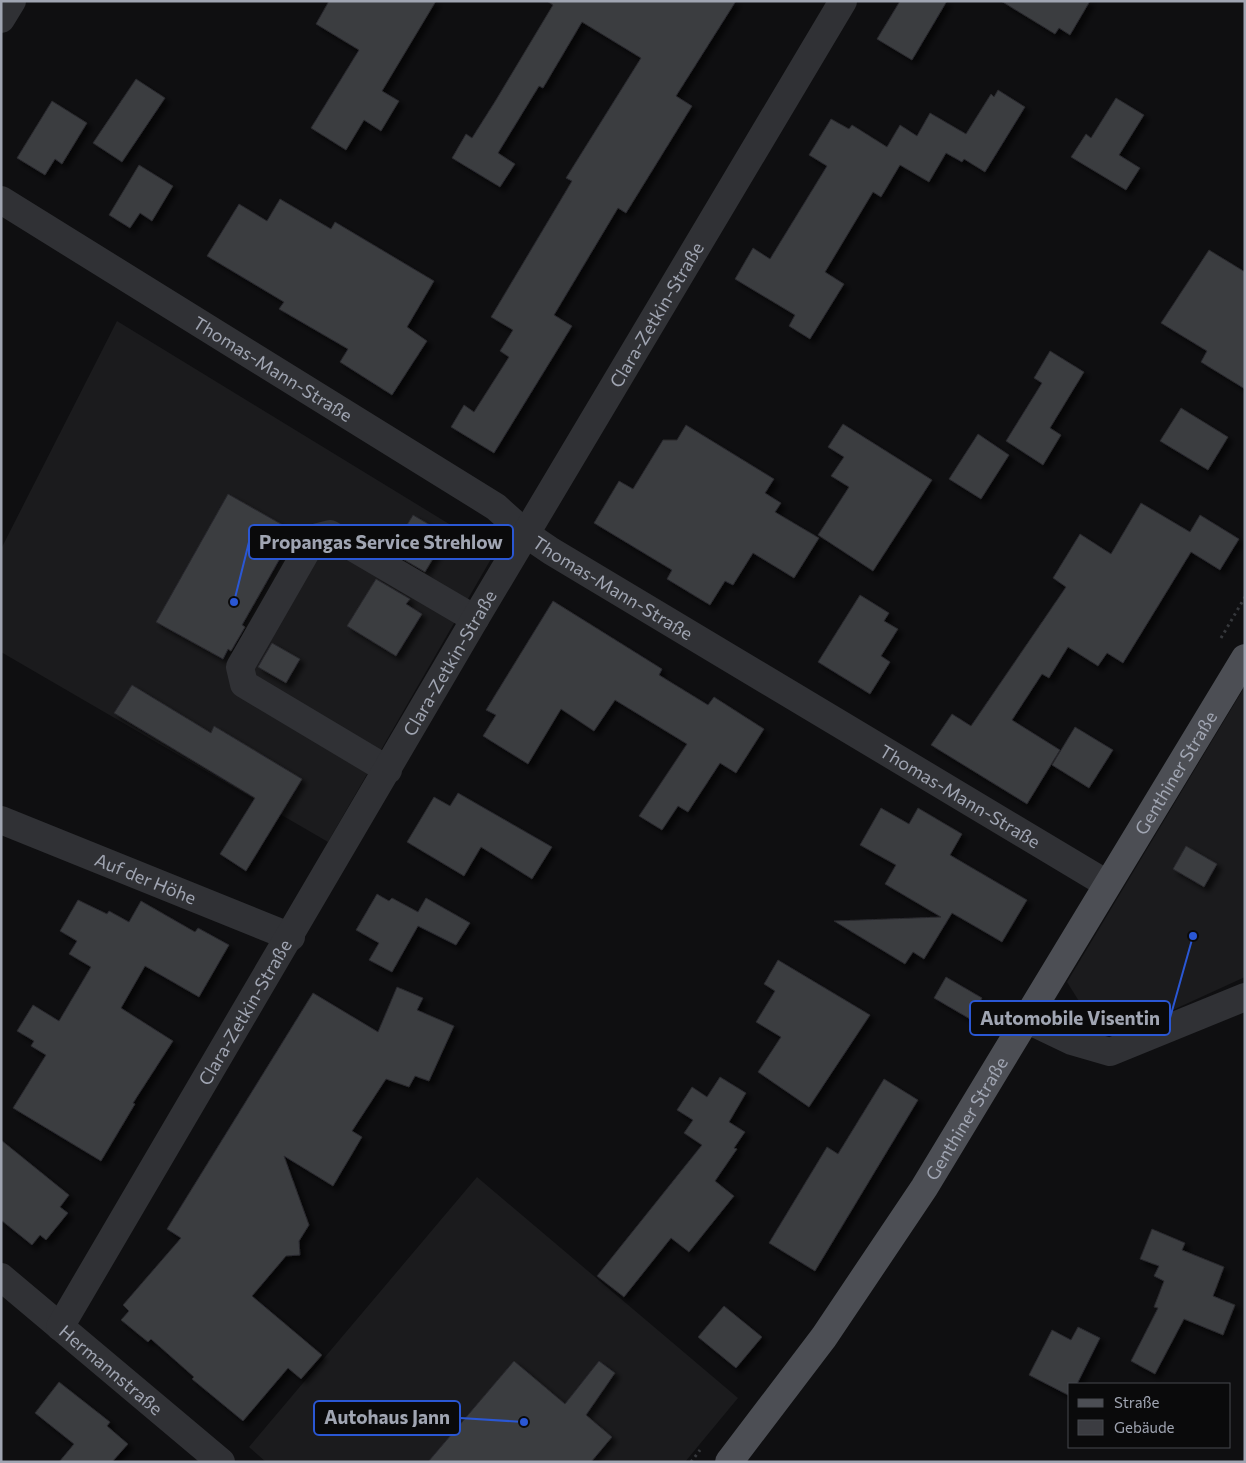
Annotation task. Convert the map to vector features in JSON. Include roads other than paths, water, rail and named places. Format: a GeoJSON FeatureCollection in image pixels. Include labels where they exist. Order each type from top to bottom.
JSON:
{"type":"FeatureCollection","features":[{"type":"Feature","properties":{"kind":"main road","name":"Genthiner Straße"},"geometry":{"type":"LineString","coordinates":[[729,1462],[797,1373],[864,1280],[924,1188],[1106,884],[1245,658]]}},
{"type":"Feature","properties":{"kind":"street"},"geometry":{"type":"LineString","coordinates":[[1,19],[12,1]]}},
{"type":"Feature","properties":{"kind":"street","name":"Clara-Zetkin-Straße"},"geometry":{"type":"LineString","coordinates":[[60,1327],[291,937],[475,620],[843,1]]}},
{"type":"Feature","properties":{"kind":"street","name":"Thomas-Mann-Straße"},"geometry":{"type":"LineString","coordinates":[[1,200],[496,507],[526,534],[1106,884]]}},
{"type":"Feature","properties":{"kind":"street"},"geometry":{"type":"LineString","coordinates":[[388,770],[244,684],[240,667],[314,538],[330,534],[475,620]]}},
{"type":"Feature","properties":{"kind":"street","name":"Auf der Höhe"},"geometry":{"type":"LineString","coordinates":[[1,820],[291,937]]}},
{"type":"Feature","properties":{"kind":"street"},"geometry":{"type":"LineString","coordinates":[[1026,1019],[1072,1041],[1110,1052],[1245,997]]}},
{"type":"Feature","properties":{"kind":"street","name":"Hermannstraße"},"geometry":{"type":"LineString","coordinates":[[1,1277],[221,1462]]}},
{"type":"Feature","properties":{"kind":"place","name":"Propangas Service Strehlow"},"geometry":{"type":"Point","coordinates":[234,602]}},
{"type":"Feature","properties":{"kind":"place","name":"Automobile Visentin"},"geometry":{"type":"Point","coordinates":[1193,936]}},
{"type":"Feature","properties":{"kind":"place","name":"Autohaus Jann"},"geometry":{"type":"Point","coordinates":[524,1422]}}]}
